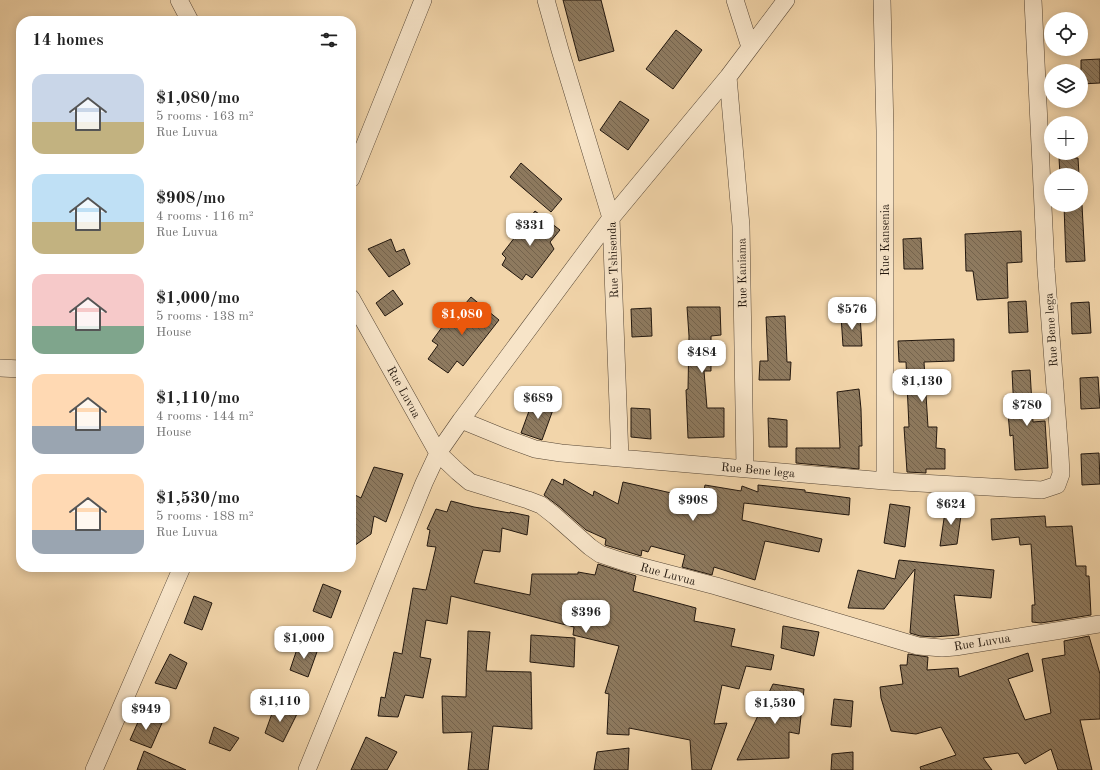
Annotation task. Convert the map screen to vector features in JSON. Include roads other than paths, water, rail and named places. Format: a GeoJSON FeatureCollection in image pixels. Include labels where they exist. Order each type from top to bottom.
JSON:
{"type":"FeatureCollection","features":[{"type":"Feature","properties":{"kind":"street"},"geometry":{"type":"LineString","coordinates":[[179,0],[187,16]]}},
{"type":"Feature","properties":{"kind":"street"},"geometry":{"type":"LineString","coordinates":[[356,167],[423,0]]}},
{"type":"Feature","properties":{"kind":"street","name":"Rue Tshisenda"},"geometry":{"type":"LineString","coordinates":[[546,0],[611,218],[620,458]]}},
{"type":"Feature","properties":{"kind":"street"},"geometry":{"type":"LineString","coordinates":[[735,0],[750,47]]}},
{"type":"Feature","properties":{"kind":"street"},"geometry":{"type":"LineString","coordinates":[[307,770],[424,482],[438,453],[611,218],[728,77],[786,0]]}},
{"type":"Feature","properties":{"kind":"street","name":"Rue Kansenia"},"geometry":{"type":"LineString","coordinates":[[882,0],[886,131],[886,481]]}},
{"type":"Feature","properties":{"kind":"street","name":"Rue Bene lega"},"geometry":{"type":"LineString","coordinates":[[461,420],[535,449],[561,454],[745,468],[886,481],[1042,490],[1057,485],[1061,474],[1046,268],[1033,0]]}},
{"type":"Feature","properties":{"kind":"street","name":"Rue Kaniama"},"geometry":{"type":"LineString","coordinates":[[728,77],[741,226],[745,468]]}},
{"type":"Feature","properties":{"kind":"street","name":"Rue Luvua"},"geometry":{"type":"LineString","coordinates":[[356,307],[438,453],[470,482],[528,500],[546,508],[600,554],[624,562],[716,586],[918,646],[942,648],[1100,624]]}},
{"type":"Feature","properties":{"kind":"street"},"geometry":{"type":"LineString","coordinates":[[0,368],[16,369]]}},
{"type":"Feature","properties":{"kind":"street"},"geometry":{"type":"LineString","coordinates":[[94,770],[180,572]]}}]}
